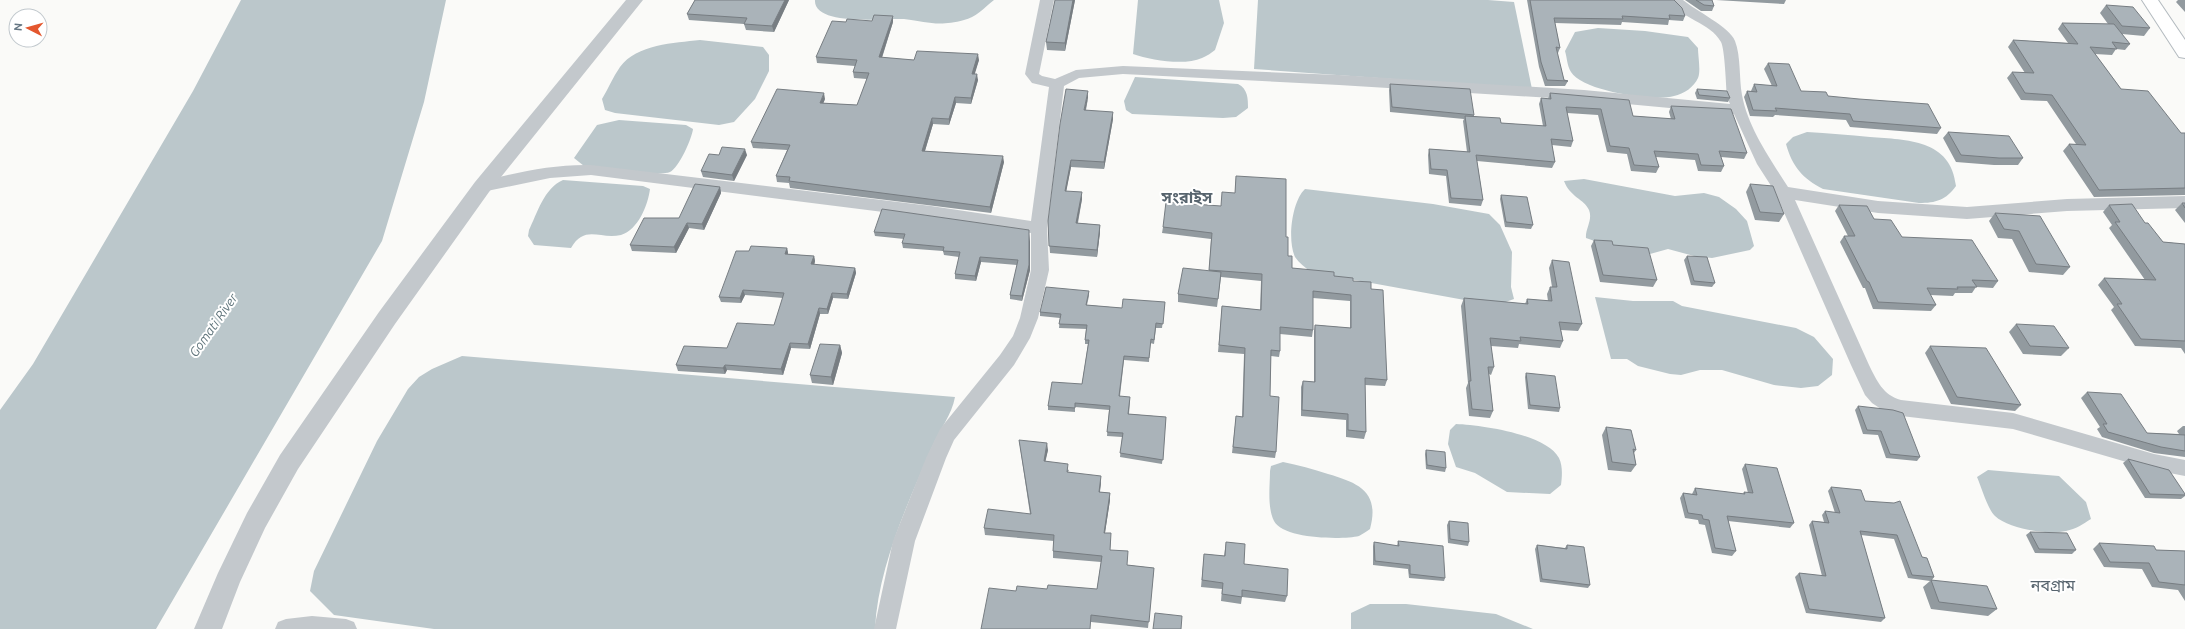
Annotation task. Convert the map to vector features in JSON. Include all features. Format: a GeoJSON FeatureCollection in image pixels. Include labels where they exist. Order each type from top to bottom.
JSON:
{"type":"FeatureCollection","features":[{"type":"Feature","properties":{"kind":"main road"},"geometry":{"type":"LineString","coordinates":[[2150,0],[2185,53]]}},
{"type":"Feature","properties":{"kind":"street"},"geometry":{"type":"LineString","coordinates":[[208,629],[227,581],[256,521],[290,462],[387,318],[482,187],[635,0]]}},
{"type":"Feature","properties":{"kind":"street"},"geometry":{"type":"LineString","coordinates":[[1047,0],[1032,74],[1037,80],[1057,84],[1076,74],[1123,70],[1448,86],[1584,95],[1739,110]]}},
{"type":"Feature","properties":{"kind":"street"},"geometry":{"type":"LineString","coordinates":[[1675,0],[1690,14],[1712,25],[1728,41],[1735,97],[1753,144],[1783,192],[1860,365],[1872,390],[1879,398],[1901,408],[2013,421],[2116,451],[2185,468]]}},
{"type":"Feature","properties":{"kind":"street"},"geometry":{"type":"LineString","coordinates":[[885,629],[904,541],[936,458],[947,435],[1007,360],[1021,338],[1029,318],[1040,270],[1039,228],[1057,84]]}},
{"type":"Feature","properties":{"kind":"street"},"geometry":{"type":"LineString","coordinates":[[482,187],[571,169],[591,170],[931,212],[1039,228]]}},
{"type":"Feature","properties":{"kind":"street"},"geometry":{"type":"LineString","coordinates":[[1783,192],[1878,207],[1967,213],[2067,205],[2185,202]]}},
{"type":"Feature","properties":{"kind":"street"},"geometry":{"type":"LineString","coordinates":[[286,629],[312,626],[346,629]]}},
{"type":"Feature","properties":{"kind":"water","name":"Gomati River"},"geometry":{"type":"Polygon","coordinates":[[[241,0],[446,0],[424,102],[382,241],[156,629],[0,629],[0,410],[33,364],[193,91],[241,0]]]}},
{"type":"Feature","properties":{"kind":"water"},"geometry":{"type":"Polygon","coordinates":[[[815,0],[994,0],[976,15],[968,19],[940,24],[904,19],[868,20],[838,18],[826,14],[818,9],[815,0]]]}},
{"type":"Feature","properties":{"kind":"water"},"geometry":{"type":"Polygon","coordinates":[[[1138,0],[1219,0],[1224,23],[1215,50],[1202,58],[1186,62],[1158,60],[1133,54],[1138,0]]]}},
{"type":"Feature","properties":{"kind":"water"},"geometry":{"type":"Polygon","coordinates":[[[1258,0],[1488,0],[1514,2],[1532,89],[1254,69],[1258,0]]]}},
{"type":"Feature","properties":{"kind":"water"},"geometry":{"type":"Polygon","coordinates":[[[1598,28],[1645,31],[1688,37],[1698,48],[1698,78],[1685,92],[1678,95],[1664,97],[1636,96],[1603,90],[1589,85],[1578,79],[1571,72],[1565,51],[1575,32],[1598,28]]]}},
{"type":"Feature","properties":{"kind":"water"},"geometry":{"type":"Polygon","coordinates":[[[700,40],[763,47],[769,55],[769,71],[755,99],[734,122],[719,125],[615,113],[605,110],[602,99],[617,71],[627,59],[646,49],[657,46],[700,40]]]}},
{"type":"Feature","properties":{"kind":"water"},"geometry":{"type":"Polygon","coordinates":[[[1135,77],[1238,84],[1246,91],[1248,108],[1236,117],[1223,118],[1132,114],[1126,110],[1124,101],[1135,77]]]}},
{"type":"Feature","properties":{"kind":"water"},"geometry":{"type":"Polygon","coordinates":[[[619,120],[686,125],[693,129],[688,146],[677,165],[670,172],[642,173],[584,166],[574,158],[597,125],[619,120]]]}},
{"type":"Feature","properties":{"kind":"water"},"geometry":{"type":"Polygon","coordinates":[[[1807,132],[1898,139],[1925,145],[1946,159],[1952,171],[1956,186],[1948,195],[1940,200],[1919,203],[1823,189],[1810,181],[1799,171],[1788,152],[1786,144],[1793,137],[1807,132]]]}},
{"type":"Feature","properties":{"kind":"water"},"geometry":{"type":"Polygon","coordinates":[[[1584,179],[1675,196],[1704,193],[1719,197],[1736,209],[1747,221],[1754,246],[1750,250],[1712,258],[1694,256],[1668,249],[1650,254],[1606,245],[1586,238],[1590,221],[1589,210],[1584,203],[1570,191],[1564,181],[1584,179]]]}},
{"type":"Feature","properties":{"kind":"water"},"geometry":{"type":"Polygon","coordinates":[[[563,180],[643,186],[650,189],[647,202],[641,216],[632,228],[621,235],[587,235],[576,241],[571,248],[534,245],[528,236],[538,209],[551,189],[563,180]]]}},
{"type":"Feature","properties":{"kind":"water"},"geometry":{"type":"Polygon","coordinates":[[[1305,189],[1433,204],[1489,214],[1500,225],[1512,252],[1511,287],[1514,299],[1500,304],[1481,303],[1311,272],[1295,257],[1291,241],[1294,211],[1297,202],[1305,189]]]}},
{"type":"Feature","properties":{"kind":"water"},"geometry":{"type":"Polygon","coordinates":[[[1595,297],[1633,301],[1673,301],[1682,306],[1796,328],[1814,337],[1833,359],[1832,375],[1818,386],[1801,388],[1774,385],[1722,370],[1700,370],[1681,375],[1670,374],[1638,366],[1627,359],[1611,359],[1595,297]]]}},
{"type":"Feature","properties":{"kind":"water"},"geometry":{"type":"Polygon","coordinates":[[[462,356],[955,397],[951,410],[932,447],[913,490],[888,559],[877,606],[875,629],[434,629],[334,615],[310,591],[314,571],[377,441],[408,389],[419,377],[432,369],[462,356]]]}},
{"type":"Feature","properties":{"kind":"water"},"geometry":{"type":"Polygon","coordinates":[[[1456,424],[1481,426],[1512,432],[1541,443],[1552,450],[1559,458],[1562,468],[1561,485],[1550,494],[1507,492],[1475,473],[1456,467],[1448,444],[1450,430],[1456,424]]]}},
{"type":"Feature","properties":{"kind":"water"},"geometry":{"type":"Polygon","coordinates":[[[1283,462],[1339,477],[1358,486],[1369,498],[1372,506],[1370,529],[1359,536],[1327,538],[1300,535],[1289,532],[1280,527],[1274,521],[1270,509],[1270,471],[1271,466],[1283,462]]]}},
{"type":"Feature","properties":{"kind":"water"},"geometry":{"type":"Polygon","coordinates":[[[1988,470],[2059,476],[2086,502],[2091,519],[2073,529],[2058,532],[2029,530],[2001,521],[1992,513],[1977,477],[1988,470]]]}},
{"type":"Feature","properties":{"kind":"water"},"geometry":{"type":"Polygon","coordinates":[[[1370,604],[1406,604],[1496,614],[1533,629],[1351,629],[1351,613],[1370,604]]]}},
{"type":"Feature","properties":{"kind":"building"},"geometry":{"type":"Polygon","coordinates":[[[695,0],[785,0],[772,26],[744,24],[747,18],[687,14],[695,0]]]}},
{"type":"Feature","properties":{"kind":"building"},"geometry":{"type":"Polygon","coordinates":[[[1055,0],[1073,0],[1065,43],[1046,42],[1055,0]]]}},
{"type":"Feature","properties":{"kind":"building"},"geometry":{"type":"Polygon","coordinates":[[[1530,0],[1674,0],[1682,8],[1685,16],[1669,15],[1670,19],[1622,16],[1623,19],[1554,18],[1560,48],[1556,47],[1564,80],[1568,81],[1547,80],[1541,62],[1530,0]]]}},
{"type":"Feature","properties":{"kind":"building"},"geometry":{"type":"Polygon","coordinates":[[[1696,0],[1712,0],[1714,6],[1704,5],[1696,0]]]}},
{"type":"Feature","properties":{"kind":"building"},"geometry":{"type":"Polygon","coordinates":[[[2106,5],[2133,7],[2150,28],[2122,26],[2106,5]]]}},
{"type":"Feature","properties":{"kind":"building"},"geometry":{"type":"Polygon","coordinates":[[[874,15],[893,16],[879,57],[914,60],[917,51],[978,54],[972,74],[977,74],[971,98],[955,97],[949,119],[932,118],[922,151],[1003,156],[990,207],[789,181],[790,177],[776,176],[790,145],[751,142],[777,89],[824,93],[820,103],[857,105],[869,73],[853,72],[857,60],[816,57],[832,21],[846,22],[847,19],[872,21],[874,15]]]}},
{"type":"Feature","properties":{"kind":"building"},"geometry":{"type":"Polygon","coordinates":[[[2062,23],[2114,24],[2130,44],[2112,42],[2117,49],[2090,47],[2121,89],[2148,91],[2181,133],[2185,133],[2185,188],[2099,190],[2069,144],[2086,145],[2052,95],[2025,93],[2012,72],[2034,73],[2013,40],[2078,44],[2062,23]]]}},
{"type":"Feature","properties":{"kind":"building"},"geometry":{"type":"Polygon","coordinates":[[[1768,63],[1789,64],[1801,91],[1826,92],[1828,96],[1928,104],[1941,128],[1853,121],[1850,114],[1775,108],[1777,111],[1753,110],[1747,91],[1757,92],[1754,84],[1777,86],[1768,63]]]}},
{"type":"Feature","properties":{"kind":"building"},"geometry":{"type":"Polygon","coordinates":[[[1390,84],[1470,89],[1474,115],[1392,107],[1390,84]]]}},
{"type":"Feature","properties":{"kind":"building"},"geometry":{"type":"Polygon","coordinates":[[[1066,89],[1088,91],[1084,110],[1113,112],[1104,162],[1071,160],[1065,191],[1082,192],[1076,223],[1100,225],[1097,250],[1049,246],[1048,221],[1060,124],[1066,89]]]}},
{"type":"Feature","properties":{"kind":"building"},"geometry":{"type":"Polygon","coordinates":[[[1697,89],[1727,91],[1730,98],[1699,95],[1697,89]]]}},
{"type":"Feature","properties":{"kind":"building"},"geometry":{"type":"Polygon","coordinates":[[[1550,93],[1629,100],[1633,116],[1675,119],[1671,106],[1731,109],[1747,153],[1719,151],[1724,166],[1701,165],[1698,154],[1654,151],[1659,167],[1634,165],[1629,148],[1610,146],[1601,109],[1566,107],[1573,141],[1551,139],[1555,162],[1476,155],[1483,200],[1451,198],[1447,170],[1431,169],[1429,149],[1470,152],[1465,116],[1500,118],[1501,123],[1546,126],[1541,98],[1551,99],[1550,93]]]}},
{"type":"Feature","properties":{"kind":"building"},"geometry":{"type":"Polygon","coordinates":[[[1948,132],[2009,136],[2023,158],[1961,155],[1948,132]]]}},
{"type":"Feature","properties":{"kind":"building"},"geometry":{"type":"Polygon","coordinates":[[[722,147],[745,149],[732,175],[701,171],[709,154],[719,155],[722,147]]]}},
{"type":"Feature","properties":{"kind":"building"},"geometry":{"type":"Polygon","coordinates":[[[1236,176],[1286,179],[1286,237],[1288,237],[1288,256],[1292,256],[1292,268],[1334,272],[1334,276],[1353,278],[1353,281],[1371,282],[1371,289],[1383,290],[1387,380],[1365,378],[1366,432],[1348,430],[1348,414],[1302,410],[1303,381],[1315,382],[1315,325],[1351,328],[1351,295],[1313,291],[1313,330],[1280,327],[1280,351],[1271,350],[1270,396],[1279,397],[1276,452],[1233,447],[1236,416],[1243,417],[1245,348],[1219,345],[1222,306],[1261,310],[1262,274],[1209,270],[1212,233],[1163,227],[1166,202],[1221,206],[1222,192],[1235,193],[1236,176]]]}},
{"type":"Feature","properties":{"kind":"building"},"geometry":{"type":"Polygon","coordinates":[[[695,184],[720,187],[702,224],[687,223],[674,247],[630,245],[644,218],[679,218],[695,184]]]}},
{"type":"Feature","properties":{"kind":"building"},"geometry":{"type":"Polygon","coordinates":[[[1750,184],[1773,186],[1784,214],[1760,212],[1750,184]]]}},
{"type":"Feature","properties":{"kind":"building"},"geometry":{"type":"Polygon","coordinates":[[[1501,195],[1527,197],[1533,225],[1506,222],[1501,195]]]}},
{"type":"Feature","properties":{"kind":"building"},"geometry":{"type":"Polygon","coordinates":[[[2132,204],[2145,223],[2148,223],[2163,242],[2185,244],[2185,341],[2141,339],[2117,304],[2122,304],[2104,278],[2156,280],[2115,222],[2120,222],[2109,205],[2132,204]]]}},
{"type":"Feature","properties":{"kind":"building"},"geometry":{"type":"Polygon","coordinates":[[[1839,205],[1867,206],[1874,219],[1891,220],[1902,237],[1972,240],[1998,281],[1972,280],[1977,287],[1957,287],[1958,289],[1927,288],[1936,305],[1878,302],[1844,236],[1855,236],[1839,205]]]}},
{"type":"Feature","properties":{"kind":"building"},"geometry":{"type":"Polygon","coordinates":[[[882,209],[1029,230],[1029,265],[1022,296],[1010,295],[1018,260],[980,257],[975,276],[955,274],[960,252],[943,251],[944,247],[902,243],[905,234],[874,232],[882,209]]]}},
{"type":"Feature","properties":{"kind":"building"},"geometry":{"type":"Polygon","coordinates":[[[1995,213],[2040,216],[2070,267],[2036,264],[2019,231],[2004,229],[1995,213]]]}},
{"type":"Feature","properties":{"kind":"building"},"geometry":{"type":"Polygon","coordinates":[[[1594,240],[1612,241],[1613,245],[1648,248],[1657,280],[1603,275],[1594,240]]]}},
{"type":"Feature","properties":{"kind":"building"},"geometry":{"type":"Polygon","coordinates":[[[751,246],[787,248],[785,254],[814,256],[811,264],[855,268],[847,294],[832,293],[827,309],[819,308],[808,344],[790,343],[781,369],[725,365],[723,368],[676,365],[684,346],[727,348],[737,323],[774,325],[784,293],[743,290],[740,298],[719,297],[736,251],[749,251],[751,246]]]}},
{"type":"Feature","properties":{"kind":"building"},"geometry":{"type":"Polygon","coordinates":[[[1687,256],[1707,257],[1715,283],[1694,281],[1687,256]]]}},
{"type":"Feature","properties":{"kind":"building"},"geometry":{"type":"Polygon","coordinates":[[[1552,260],[1569,262],[1582,324],[1559,322],[1563,341],[1520,337],[1521,341],[1490,338],[1494,367],[1488,367],[1493,411],[1472,409],[1464,298],[1528,304],[1527,299],[1552,301],[1550,287],[1557,287],[1552,260]]]}},
{"type":"Feature","properties":{"kind":"building"},"geometry":{"type":"Polygon","coordinates":[[[1183,268],[1221,272],[1218,299],[1178,294],[1183,268]]]}},
{"type":"Feature","properties":{"kind":"building"},"geometry":{"type":"Polygon","coordinates":[[[1046,287],[1089,291],[1086,305],[1122,308],[1123,299],[1165,302],[1163,324],[1156,323],[1154,340],[1151,339],[1149,358],[1124,356],[1119,396],[1130,397],[1128,414],[1166,417],[1163,460],[1120,453],[1123,433],[1107,432],[1110,406],[1075,403],[1075,408],[1048,406],[1052,382],[1082,384],[1089,340],[1085,340],[1087,325],[1059,324],[1061,314],[1040,312],[1046,287]]]}},
{"type":"Feature","properties":{"kind":"building"},"geometry":{"type":"Polygon","coordinates":[[[2016,324],[2054,326],[2069,348],[2030,346],[2016,324]]]}},
{"type":"Feature","properties":{"kind":"building"},"geometry":{"type":"Polygon","coordinates":[[[820,344],[840,345],[831,377],[810,375],[820,344]]]}},
{"type":"Feature","properties":{"kind":"building"},"geometry":{"type":"Polygon","coordinates":[[[1930,346],[1986,348],[2021,405],[1957,397],[1930,346]]]}},
{"type":"Feature","properties":{"kind":"building"},"geometry":{"type":"Polygon","coordinates":[[[1526,373],[1555,376],[1560,408],[1530,405],[1526,373]]]}},
{"type":"Feature","properties":{"kind":"building"},"geometry":{"type":"Polygon","coordinates":[[[2087,392],[2121,394],[2147,433],[2185,435],[2185,451],[2161,447],[2108,432],[2103,424],[2107,424],[2087,392]]]}},
{"type":"Feature","properties":{"kind":"building"},"geometry":{"type":"Polygon","coordinates":[[[1858,406],[1893,410],[1903,413],[1920,457],[1890,454],[1881,431],[1867,430],[1858,406]]]}},
{"type":"Feature","properties":{"kind":"building"},"geometry":{"type":"Polygon","coordinates":[[[1606,427],[1631,430],[1636,450],[1633,449],[1636,465],[1612,462],[1606,427]]]}},
{"type":"Feature","properties":{"kind":"building"},"geometry":{"type":"Polygon","coordinates":[[[1019,440],[1047,443],[1044,461],[1068,464],[1067,472],[1101,476],[1099,492],[1110,493],[1104,533],[1111,533],[1110,550],[1128,551],[1127,565],[1154,568],[1149,622],[1091,615],[1090,629],[981,629],[989,588],[1016,591],[1017,586],[1047,589],[1048,585],[1097,589],[1102,556],[1053,551],[1054,535],[984,528],[988,509],[1031,514],[1019,440]]]}},
{"type":"Feature","properties":{"kind":"building"},"geometry":{"type":"Polygon","coordinates":[[[1426,450],[1445,452],[1446,468],[1427,465],[1426,450]]]}},
{"type":"Feature","properties":{"kind":"building"},"geometry":{"type":"Polygon","coordinates":[[[2128,459],[2169,470],[2185,495],[2150,494],[2128,459]]]}},
{"type":"Feature","properties":{"kind":"building"},"geometry":{"type":"Polygon","coordinates":[[[1745,464],[1777,468],[1794,523],[1727,516],[1736,551],[1715,548],[1709,520],[1703,519],[1702,515],[1688,513],[1683,493],[1697,495],[1695,488],[1745,494],[1744,492],[1753,493],[1745,464]]]}},
{"type":"Feature","properties":{"kind":"building"},"geometry":{"type":"Polygon","coordinates":[[[1831,487],[1861,490],[1865,501],[1894,503],[1900,501],[1922,557],[1927,558],[1934,577],[1912,575],[1897,535],[1860,531],[1885,618],[1809,609],[1799,573],[1826,576],[1812,521],[1829,523],[1825,511],[1840,513],[1831,487]]]}},
{"type":"Feature","properties":{"kind":"building"},"geometry":{"type":"Polygon","coordinates":[[[1449,521],[1468,523],[1469,542],[1450,539],[1449,521]]]}},
{"type":"Feature","properties":{"kind":"building"},"geometry":{"type":"Polygon","coordinates":[[[2030,532],[2067,533],[2076,550],[2039,549],[2030,532]]]}},
{"type":"Feature","properties":{"kind":"building"},"geometry":{"type":"Polygon","coordinates":[[[1398,541],[1443,546],[1445,578],[1410,574],[1410,565],[1375,561],[1374,542],[1399,546],[1398,541]]]}},
{"type":"Feature","properties":{"kind":"building"},"geometry":{"type":"Polygon","coordinates":[[[1226,542],[1245,544],[1244,564],[1288,569],[1287,596],[1242,590],[1242,597],[1222,594],[1223,583],[1202,580],[1204,554],[1225,556],[1226,542]]]}},
{"type":"Feature","properties":{"kind":"building"},"geometry":{"type":"Polygon","coordinates":[[[2099,543],[2154,546],[2156,550],[2185,551],[2185,585],[2159,582],[2149,563],[2110,562],[2099,543]]]}},
{"type":"Feature","properties":{"kind":"building"},"geometry":{"type":"Polygon","coordinates":[[[1537,545],[1567,549],[1567,545],[1584,547],[1590,585],[1542,579],[1537,545]]]}},
{"type":"Feature","properties":{"kind":"building"},"geometry":{"type":"Polygon","coordinates":[[[1931,580],[1987,586],[1997,609],[1939,602],[1931,580]]]}},
{"type":"Feature","properties":{"kind":"building"},"geometry":{"type":"Polygon","coordinates":[[[1155,613],[1182,616],[1181,629],[1153,629],[1155,613]]]}},
{"type":"Feature","properties":{"kind":"district","name":"সংরাইস"},"geometry":{"type":"Point","coordinates":[1187,197]}},
{"type":"Feature","properties":{"kind":"district","name":"নবগ্ৰাম"},"geometry":{"type":"Point","coordinates":[2053,585]}}]}
